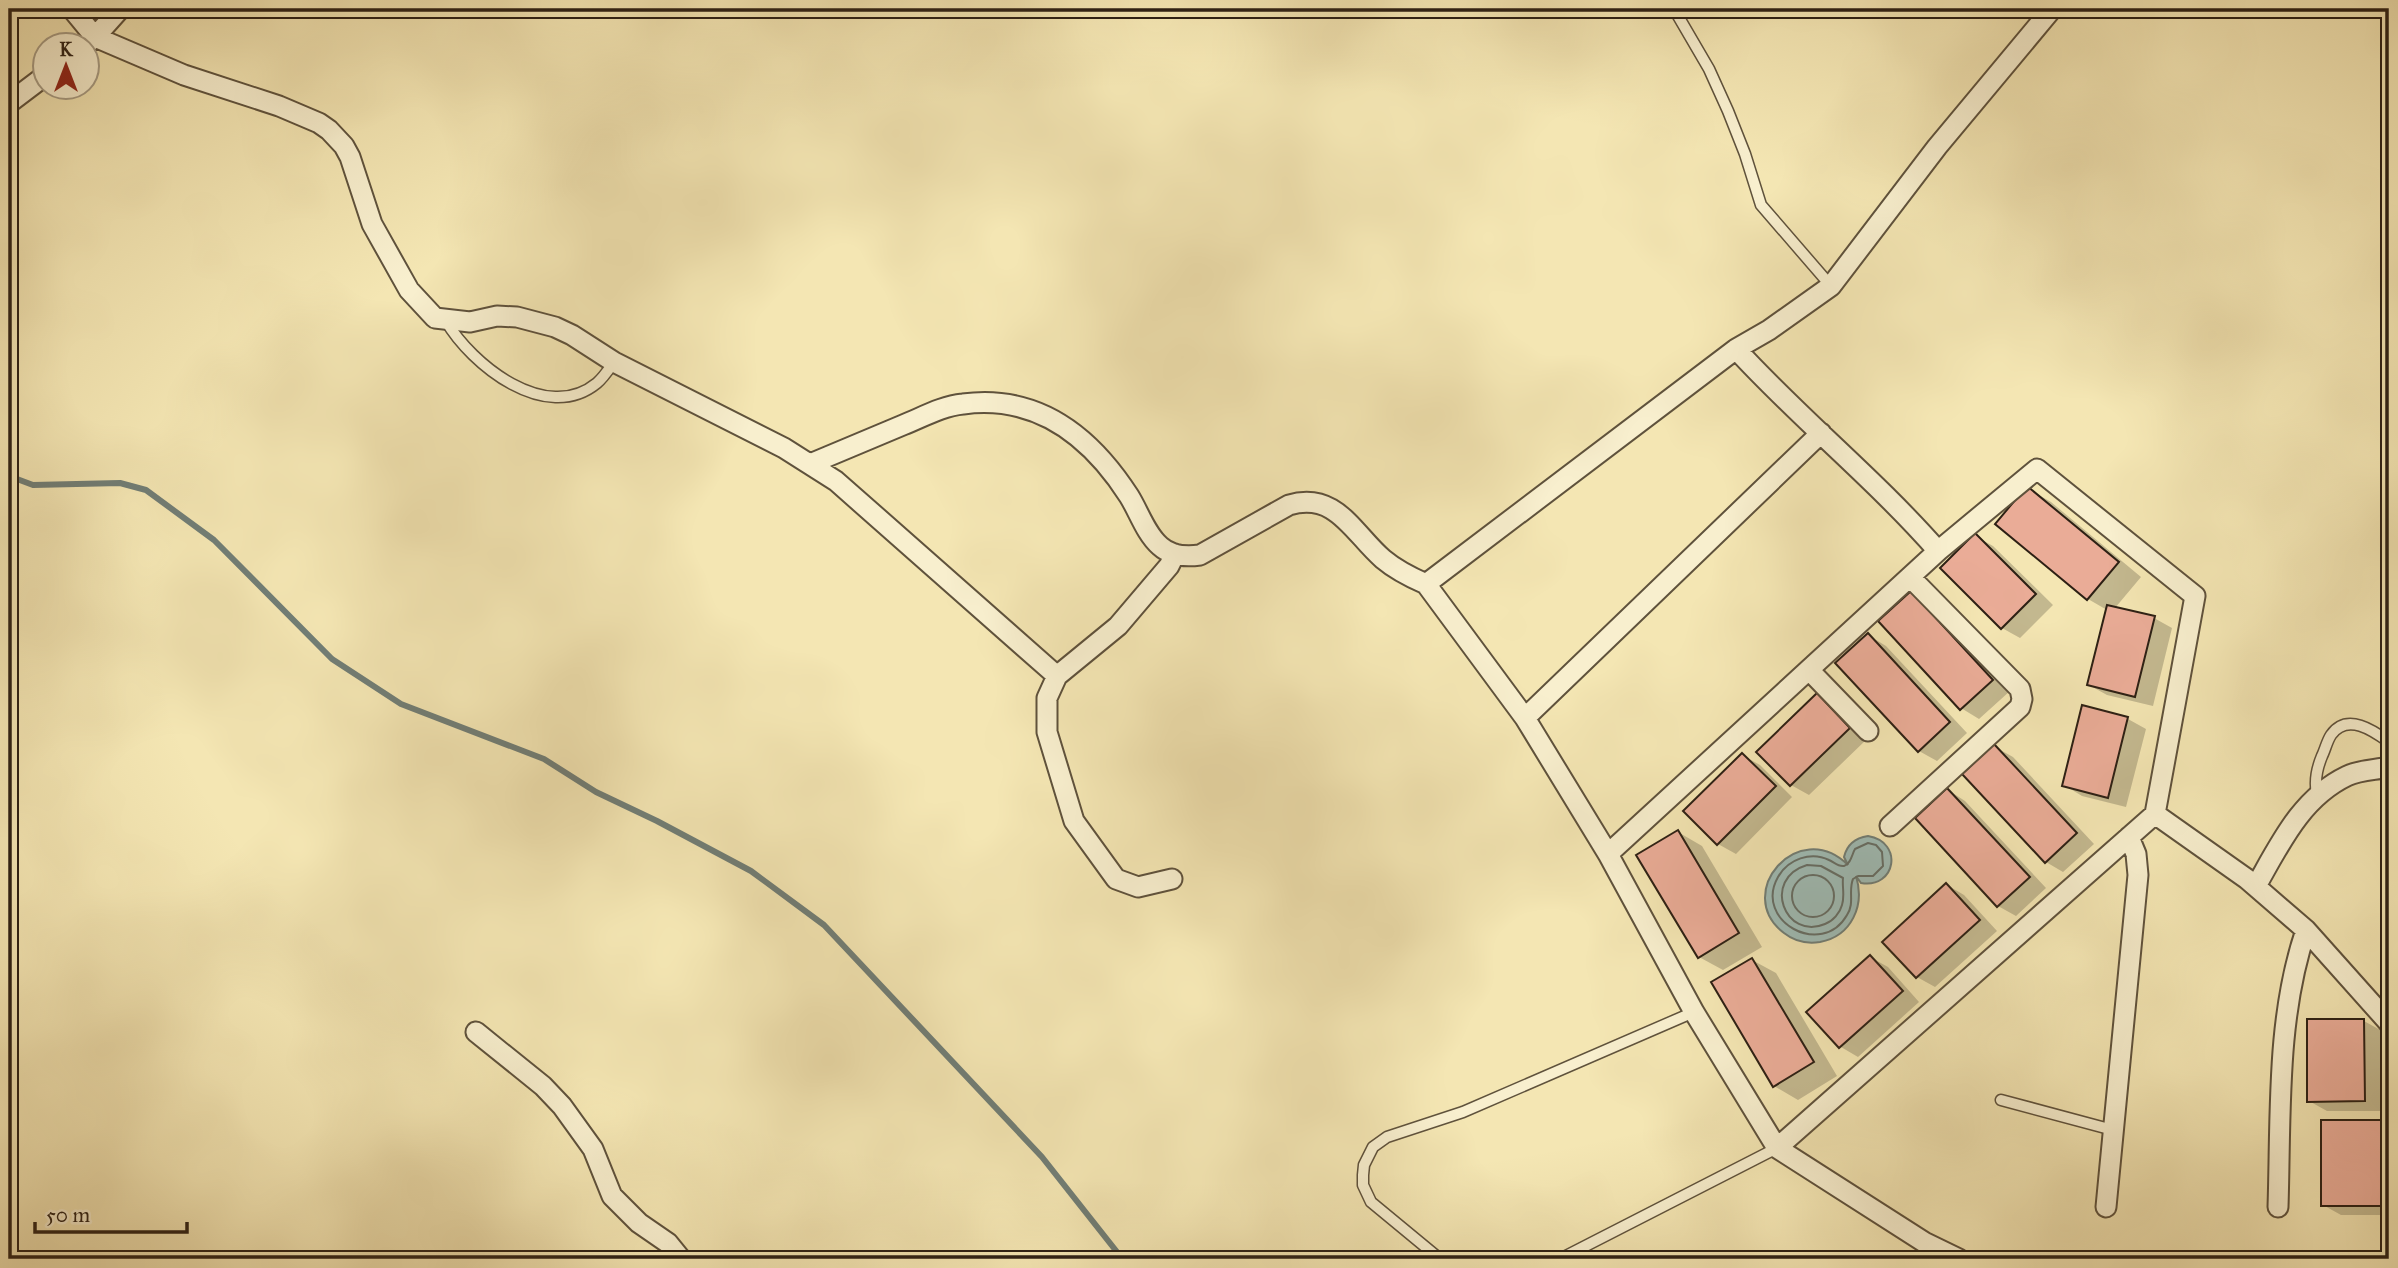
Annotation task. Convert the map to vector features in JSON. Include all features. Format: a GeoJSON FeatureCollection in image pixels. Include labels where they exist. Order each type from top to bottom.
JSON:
{"type":"FeatureCollection","features":[{"type":"Feature","properties":{"kind":"street"},"geometry":{"type":"LineString","coordinates":[[72,9],[85,32]]}},
{"type":"Feature","properties":{"kind":"street"},"geometry":{"type":"LineString","coordinates":[[98,32],[120,9]]}},
{"type":"Feature","properties":{"kind":"street"},"geometry":{"type":"LineString","coordinates":[[1426,584],[1736,348],[1769,330],[1831,286],[1937,148],[2052,9]]}},
{"type":"Feature","properties":{"kind":"street"},"geometry":{"type":"LineString","coordinates":[[102,45],[279,106],[319,123],[344,146],[372,224],[408,290],[435,318],[470,321],[497,316],[537,321],[572,335],[614,362],[760,435],[836,481],[1057,676]]}},
{"type":"Feature","properties":{"kind":"street"},"geometry":{"type":"LineString","coordinates":[[9,103],[32,86]]}},
{"type":"Feature","properties":{"kind":"street"},"geometry":{"type":"LineString","coordinates":[[1736,348],[1766,381],[1902,509],[1938,551]]}},
{"type":"Feature","properties":{"kind":"street"},"geometry":{"type":"LineString","coordinates":[[810,464],[949,406],[981,402],[1030,409],[1059,423],[1090,448],[1119,481],[1154,540],[1175,554],[1200,555],[1290,505],[1317,503],[1338,512],[1373,550],[1395,568],[1426,584],[1525,718],[1608,854],[1694,1012],[1777,1149],[1924,1242],[1959,1259]]}},
{"type":"Feature","properties":{"kind":"street"},"geometry":{"type":"LineString","coordinates":[[1525,718],[1821,433]]}},
{"type":"Feature","properties":{"kind":"street"},"geometry":{"type":"LineString","coordinates":[[1608,854],[1938,551],[2037,469],[2195,596],[2155,814],[1777,1149]]}},
{"type":"Feature","properties":{"kind":"street"},"geometry":{"type":"LineString","coordinates":[[1172,879],[1138,887],[1116,879],[1074,821],[1046,732],[1047,698],[1057,676],[1118,626],[1169,566],[1175,554]]}},
{"type":"Feature","properties":{"kind":"street"},"geometry":{"type":"LineString","coordinates":[[1890,826],[1986,740],[2020,707],[2022,699],[2020,689],[1910,577]]}},
{"type":"Feature","properties":{"kind":"street"},"geometry":{"type":"LineString","coordinates":[[1810,671],[1868,731]]}},
{"type":"Feature","properties":{"kind":"street"},"geometry":{"type":"LineString","coordinates":[[2256,886],[2284,835],[2317,794],[2349,774],[2389,767]]}},
{"type":"Feature","properties":{"kind":"street"},"geometry":{"type":"LineString","coordinates":[[2155,814],[2256,886],[2306,930],[2389,1023]]}},
{"type":"Feature","properties":{"kind":"street"},"geometry":{"type":"LineString","coordinates":[[2106,1208],[2138,875],[2136,854],[2129,837]]}},
{"type":"Feature","properties":{"kind":"street"},"geometry":{"type":"LineString","coordinates":[[2278,1207],[2285,1025],[2297,957],[2306,930]]}},
{"type":"Feature","properties":{"kind":"street"},"geometry":{"type":"LineString","coordinates":[[476,1032],[542,1086],[562,1106],[593,1149],[612,1196],[639,1223],[668,1242],[681,1259]]}},
{"type":"Feature","properties":{"kind":"lane"},"geometry":{"type":"LineString","coordinates":[[1674,9],[1709,69],[1728,111],[1761,205],[1831,286]]}},
{"type":"Feature","properties":{"kind":"lane"},"geometry":{"type":"LineString","coordinates":[[446,320],[461,343],[484,366],[509,383],[534,392],[556,395],[576,393],[598,382],[614,362]]}},
{"type":"Feature","properties":{"kind":"lane"},"geometry":{"type":"LineString","coordinates":[[2317,794],[2315,783],[2320,761],[2331,735],[2336,730],[2359,724],[2375,731],[2389,743]]}},
{"type":"Feature","properties":{"kind":"lane"},"geometry":{"type":"LineString","coordinates":[[1440,1259],[1371,1202],[1363,1185],[1363,1175],[1364,1165],[1373,1147],[1387,1137],[1462,1112],[1694,1012]]}},
{"type":"Feature","properties":{"kind":"lane"},"geometry":{"type":"LineString","coordinates":[[2001,1100],[2113,1130]]}},
{"type":"Feature","properties":{"kind":"lane"},"geometry":{"type":"LineString","coordinates":[[1560,1259],[1777,1149]]}},
{"type":"Feature","properties":{"kind":"water"},"geometry":{"type":"Polygon","coordinates":[[[1868,836],[1887,847],[1891,864],[1882,879],[1873,883],[1861,883],[1856,876],[1859,898],[1848,926],[1831,939],[1820,942],[1801,941],[1784,933],[1770,917],[1765,899],[1768,881],[1778,866],[1792,855],[1810,849],[1829,852],[1848,865],[1844,857],[1849,845],[1868,836]]]}},
{"type":"Feature","properties":{"kind":"building"},"geometry":{"type":"Polygon","coordinates":[[[2027,486],[2119,562],[2087,600],[1995,524],[2027,486]]]}},
{"type":"Feature","properties":{"kind":"building"},"geometry":{"type":"Polygon","coordinates":[[[1975,533],[2036,594],[2001,629],[1940,568],[1975,533]]]}},
{"type":"Feature","properties":{"kind":"building"},"geometry":{"type":"Polygon","coordinates":[[[1911,591],[1993,680],[1960,710],[1878,621],[1911,591]]]}},
{"type":"Feature","properties":{"kind":"building"},"geometry":{"type":"Polygon","coordinates":[[[2107,605],[2155,616],[2135,697],[2087,685],[2107,605]]]}},
{"type":"Feature","properties":{"kind":"building"},"geometry":{"type":"Polygon","coordinates":[[[1868,633],[1950,722],[1918,752],[1835,663],[1868,633]]]}},
{"type":"Feature","properties":{"kind":"building"},"geometry":{"type":"Polygon","coordinates":[[[1817,693],[1850,728],[1790,786],[1756,752],[1817,693]]]}},
{"type":"Feature","properties":{"kind":"building"},"geometry":{"type":"Polygon","coordinates":[[[2082,705],[2128,717],[2108,798],[2062,786],[2082,705]]]}},
{"type":"Feature","properties":{"kind":"building"},"geometry":{"type":"Polygon","coordinates":[[[1994,744],[2077,833],[2045,863],[1962,774],[1994,744]]]}},
{"type":"Feature","properties":{"kind":"building"},"geometry":{"type":"Polygon","coordinates":[[[1742,753],[1776,786],[1717,845],[1683,811],[1742,753]]]}},
{"type":"Feature","properties":{"kind":"building"},"geometry":{"type":"Polygon","coordinates":[[[1947,788],[2030,877],[1997,907],[1915,818],[1947,788]]]}},
{"type":"Feature","properties":{"kind":"building"},"geometry":{"type":"Polygon","coordinates":[[[1678,830],[1739,933],[1698,958],[1636,855],[1678,830]]]}},
{"type":"Feature","properties":{"kind":"building"},"geometry":{"type":"Polygon","coordinates":[[[1946,883],[1980,920],[1916,978],[1882,942],[1946,883]]]}},
{"type":"Feature","properties":{"kind":"building"},"geometry":{"type":"Polygon","coordinates":[[[1870,955],[1903,991],[1839,1048],[1806,1012],[1870,955]]]}},
{"type":"Feature","properties":{"kind":"building"},"geometry":{"type":"Polygon","coordinates":[[[1752,958],[1814,1062],[1773,1087],[1711,982],[1752,958]]]}},
{"type":"Feature","properties":{"kind":"building"},"geometry":{"type":"Polygon","coordinates":[[[2307,1019],[2364,1019],[2365,1101],[2307,1102],[2307,1019]]]}},
{"type":"Feature","properties":{"kind":"building"},"geometry":{"type":"Polygon","coordinates":[[[2321,1120],[2382,1120],[2382,1206],[2321,1206],[2321,1120]]]}},
{"type":"Feature","properties":{"kind":"waterway"},"geometry":{"type":"LineString","coordinates":[[9,476],[33,485],[120,483],[146,490],[214,540],[332,659],[401,704],[544,759],[596,792],[751,871],[824,925],[1042,1157],[1120,1259]]}}]}
